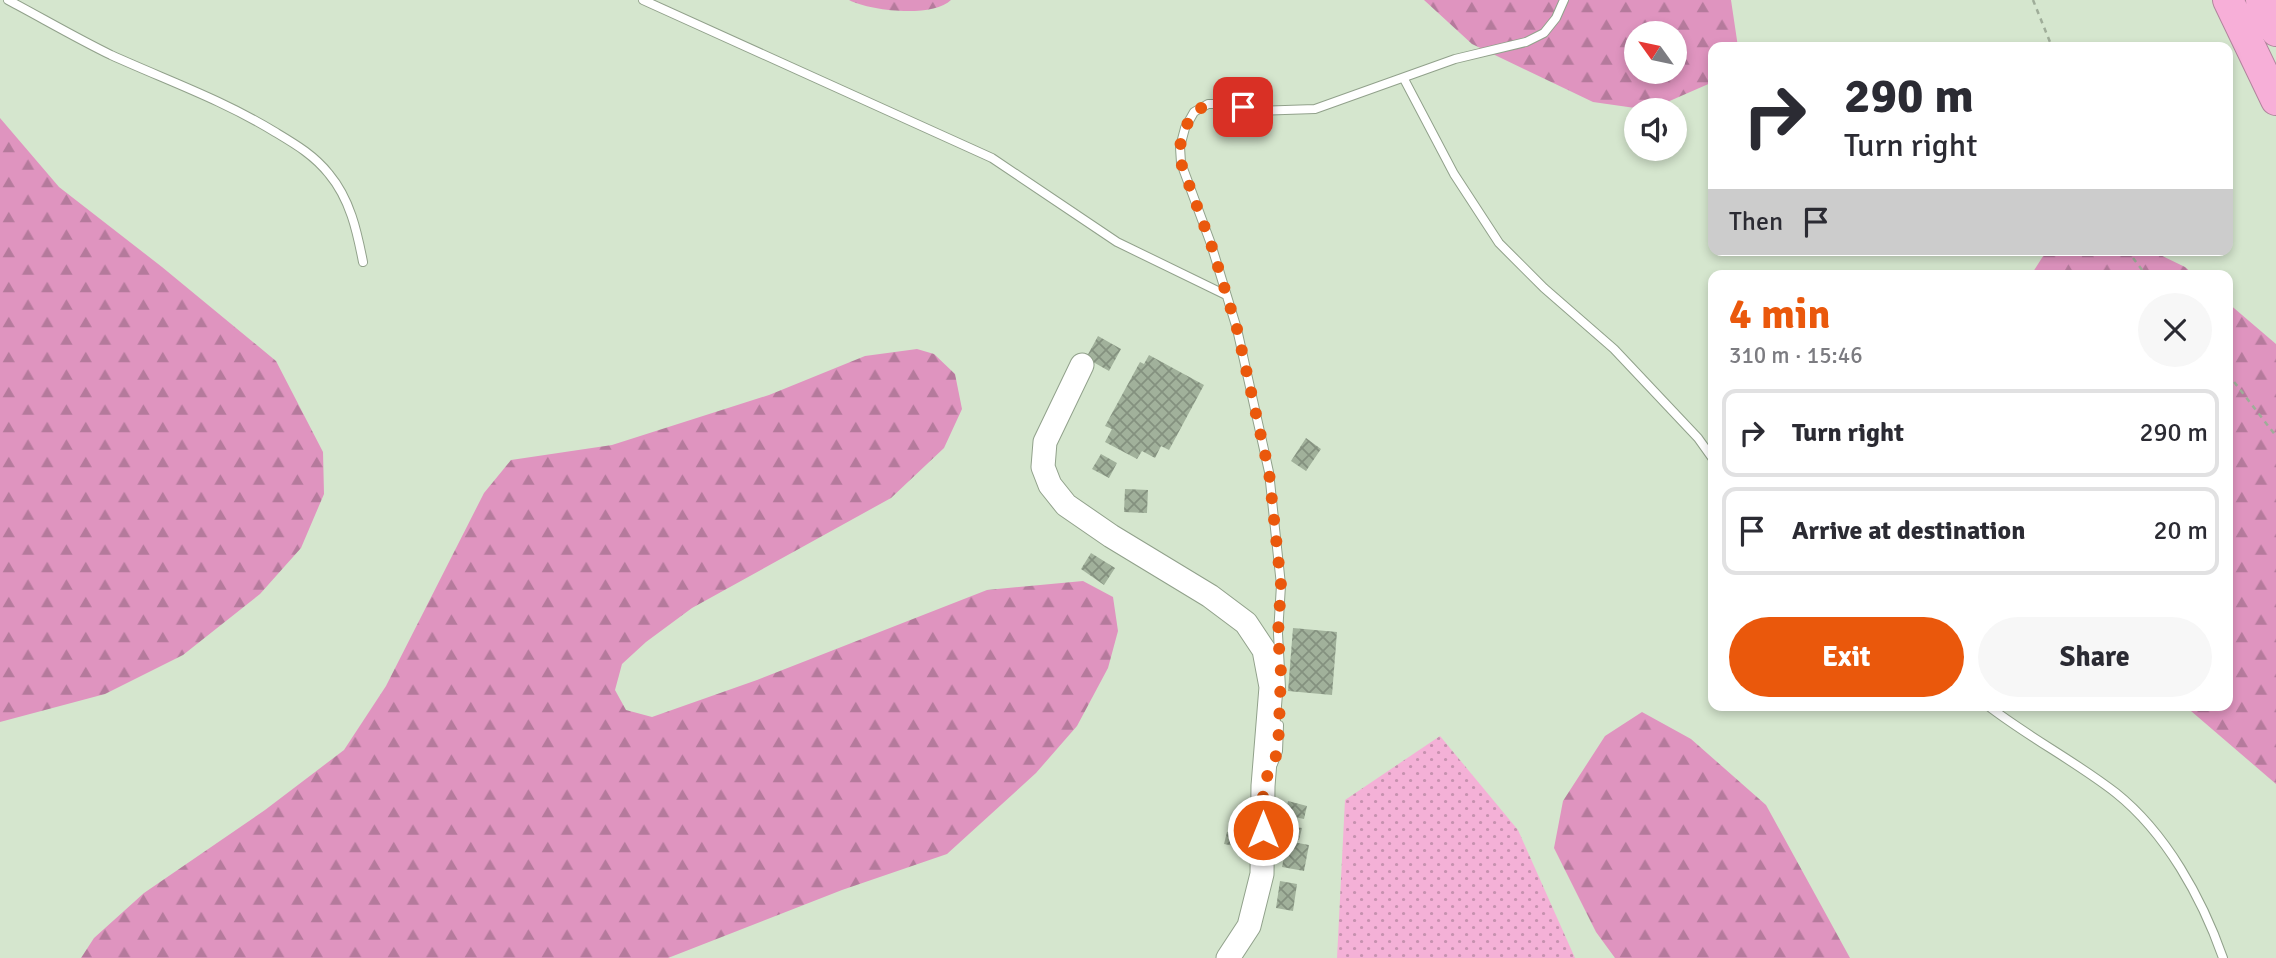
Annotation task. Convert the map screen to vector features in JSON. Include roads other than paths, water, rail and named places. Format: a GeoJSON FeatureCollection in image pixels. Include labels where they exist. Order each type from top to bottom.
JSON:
{"type":"FeatureCollection","features":[{"type":"Feature","properties":{"kind":"highway"},"geometry":{"type":"LineString","coordinates":[[2228,0],[2276,100]]}},
{"type":"Feature","properties":{"kind":"highway"},"geometry":{"type":"LineString","coordinates":[[2261,0],[2276,31]]}},
{"type":"Feature","properties":{"kind":"street"},"geometry":{"type":"LineString","coordinates":[[1083,365],[1045,442],[1043,467],[1050,485],[1066,505],[1111,536],[1210,596],[1246,622],[1264,649],[1271,687],[1263,786],[1262,874],[1249,926],[1228,958]]}},
{"type":"Feature","properties":{"kind":"lane"},"geometry":{"type":"LineString","coordinates":[[8,0],[111,55],[218,101],[313,156],[331,175],[348,203],[363,262]]}},
{"type":"Feature","properties":{"kind":"lane"},"geometry":{"type":"LineString","coordinates":[[643,0],[992,158],[1117,242],[1226,295]]}},
{"type":"Feature","properties":{"kind":"lane"},"geometry":{"type":"LineString","coordinates":[[1280,700],[1278,634],[1281,585],[1269,472],[1237,329],[1211,244],[1181,163],[1180,146],[1185,128],[1194,112],[1208,104],[1227,104],[1258,111],[1315,109],[1455,59],[1527,42],[1544,33],[1556,18],[1564,0]]}},
{"type":"Feature","properties":{"kind":"lane"},"geometry":{"type":"LineString","coordinates":[[1404,79],[1454,174],[1499,243],[1544,288],[1614,349],[1708,452]]}},
{"type":"Feature","properties":{"kind":"lane"},"geometry":{"type":"LineString","coordinates":[[1996,711],[2108,787],[2143,819],[2169,851],[2188,882],[2211,924],[2223,958]]}},
{"type":"Feature","properties":{"kind":"lane"},"geometry":{"type":"LineString","coordinates":[[1263,786],[1278,751],[1279,713]]}}]}
